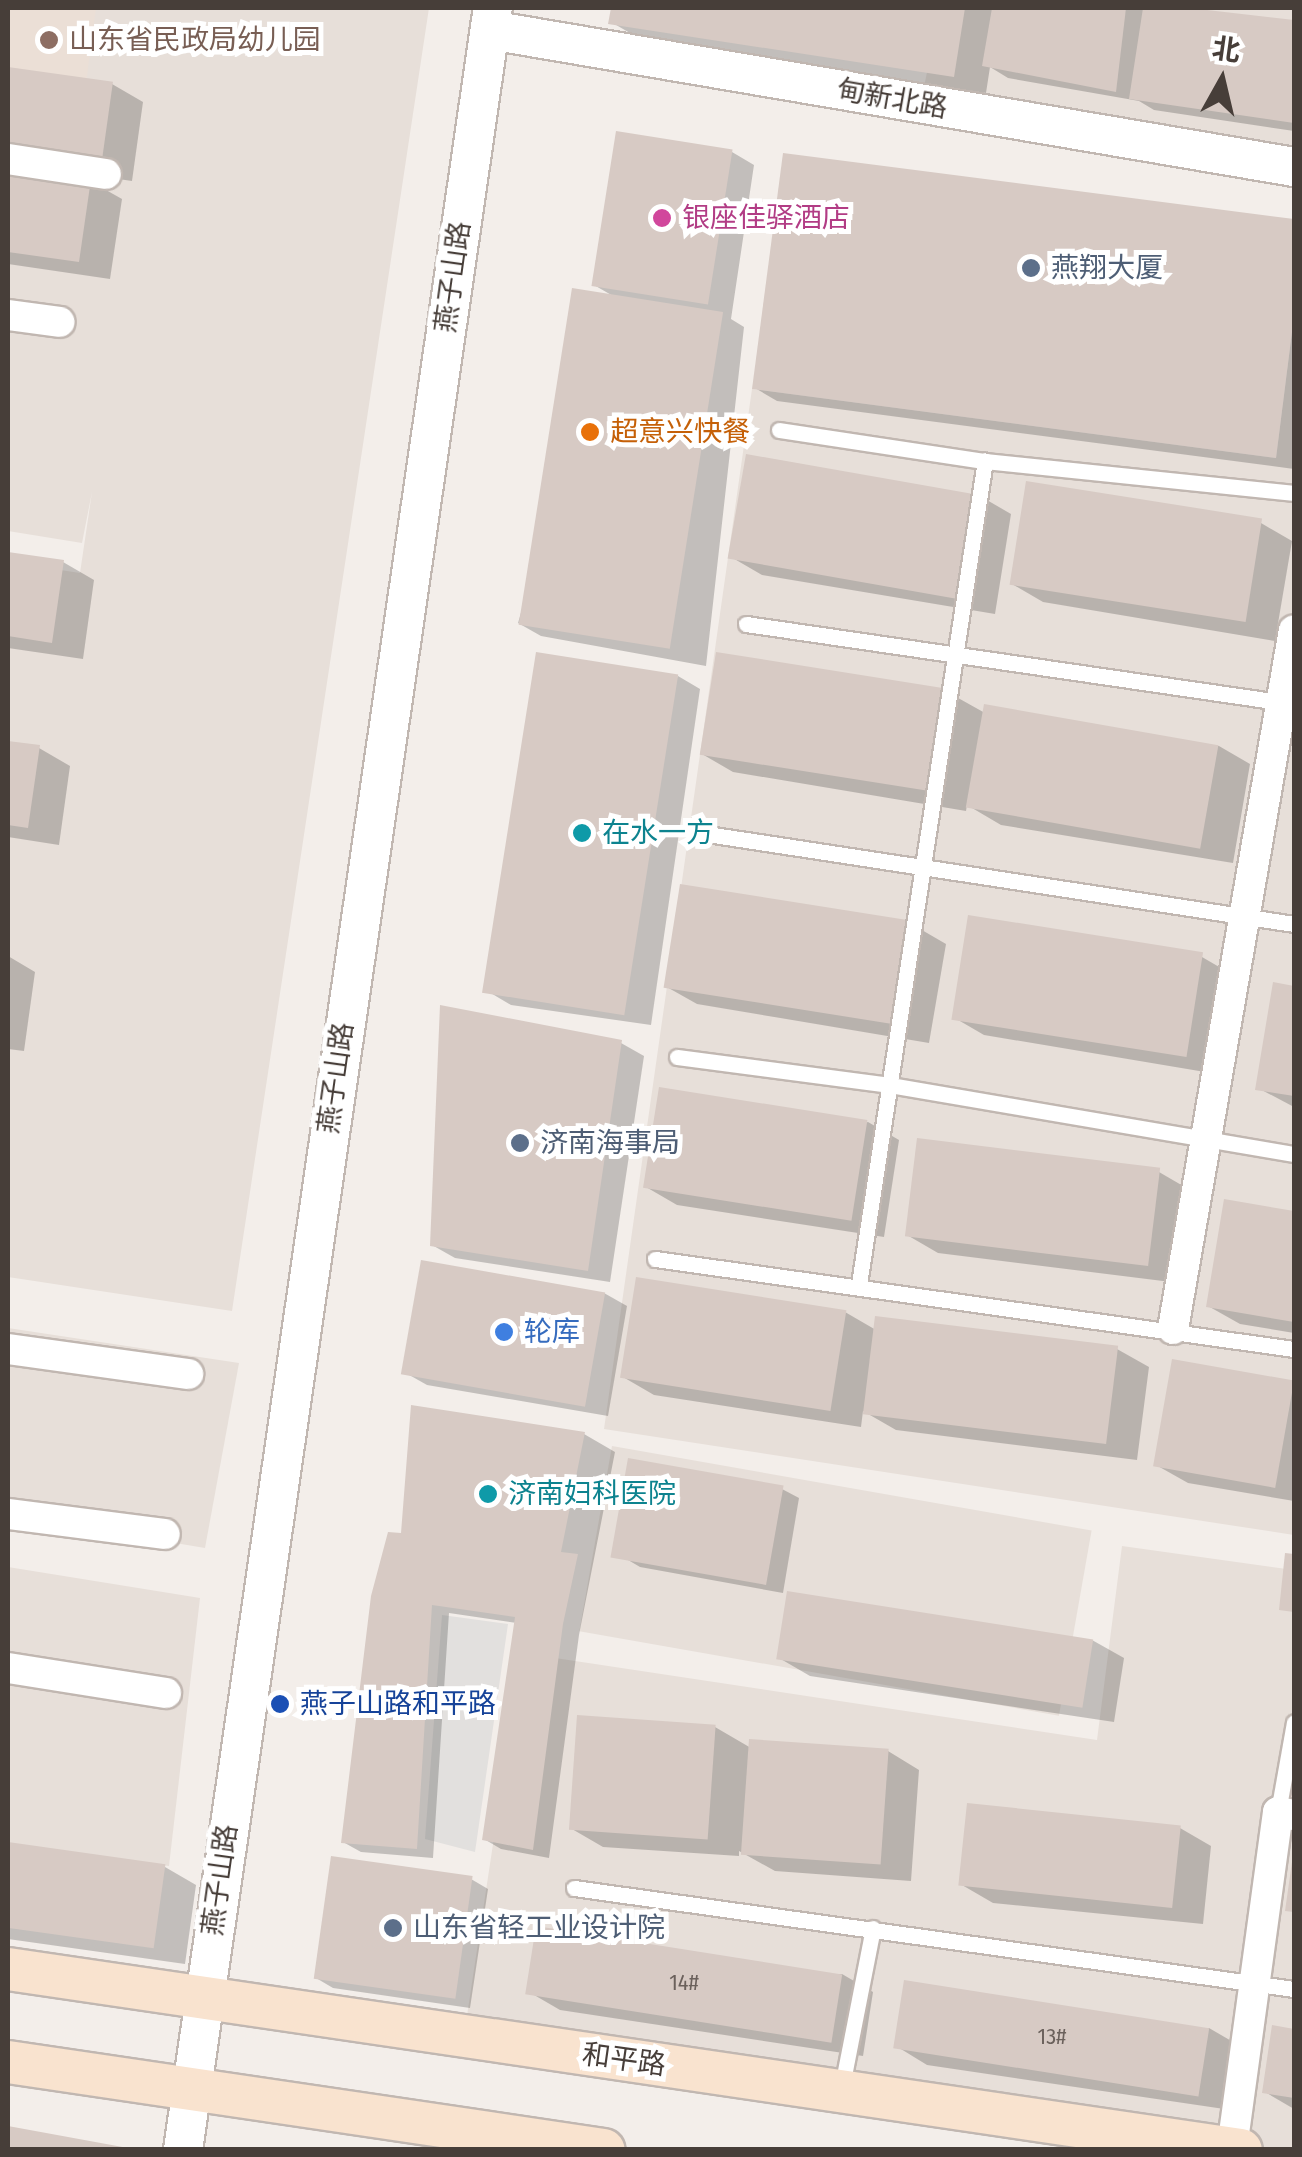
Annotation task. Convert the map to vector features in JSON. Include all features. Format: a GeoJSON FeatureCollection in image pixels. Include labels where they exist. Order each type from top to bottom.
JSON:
{"type":"FeatureCollection","features":[{"type":"Feature","properties":{"kind":"main road","name":"和平路"},"geometry":{"type":"LineString","coordinates":[[8,1969],[1236,2149]]}},
{"type":"Feature","properties":{"kind":"main road"},"geometry":{"type":"LineString","coordinates":[[8,2062],[604,2150]]}},
{"type":"Feature","properties":{"kind":"street","name":"甸新北路"},"geometry":{"type":"LineString","coordinates":[[499,22],[1294,157]]}},
{"type":"Feature","properties":{"kind":"street","name":"甸新北路"},"geometry":{"type":"LineString","coordinates":[[499,22],[1294,167]]}},
{"type":"Feature","properties":{"kind":"street","name":"燕子山路"},"geometry":{"type":"LineString","coordinates":[[208,2150],[205,2091],[211,1998],[499,22]]}},
{"type":"Feature","properties":{"kind":"street"},"geometry":{"type":"LineString","coordinates":[[8,159],[106,174]]}},
{"type":"Feature","properties":{"kind":"street"},"geometry":{"type":"LineString","coordinates":[[8,314],[60,322]]}},
{"type":"Feature","properties":{"kind":"street"},"geometry":{"type":"LineString","coordinates":[[1172,1329],[1245,917],[1288,703],[1294,630]]}},
{"type":"Feature","properties":{"kind":"street"},"geometry":{"type":"LineString","coordinates":[[8,1349],[188,1374]]}},
{"type":"Feature","properties":{"kind":"street"},"geometry":{"type":"LineString","coordinates":[[8,1514],[166,1534]]}},
{"type":"Feature","properties":{"kind":"street"},"geometry":{"type":"LineString","coordinates":[[8,1668],[166,1693]]}},
{"type":"Feature","properties":{"kind":"street"},"geometry":{"type":"LineString","coordinates":[[1236,2149],[1252,1982],[1286,1814]]}},
{"type":"Feature","properties":{"kind":"street","name":"燕子山路"},"geometry":{"type":"LineString","coordinates":[[183,2150],[205,2091]]}},
{"type":"Feature","properties":{"kind":"lane"},"geometry":{"type":"LineString","coordinates":[[778,430],[986,461],[1294,493]]}},
{"type":"Feature","properties":{"kind":"lane"},"geometry":{"type":"LineString","coordinates":[[859,1284],[986,461]]}},
{"type":"Feature","properties":{"kind":"lane"},"geometry":{"type":"LineString","coordinates":[[746,624],[1288,703]]}},
{"type":"Feature","properties":{"kind":"lane"},"geometry":{"type":"LineString","coordinates":[[707,834],[1294,924]]}},
{"type":"Feature","properties":{"kind":"lane"},"geometry":{"type":"LineString","coordinates":[[677,1056],[890,1085],[1294,1154]]}},
{"type":"Feature","properties":{"kind":"lane"},"geometry":{"type":"LineString","coordinates":[[656,1260],[859,1284],[1294,1348]]}},
{"type":"Feature","properties":{"kind":"lane"},"geometry":{"type":"LineString","coordinates":[[1286,1814],[1294,1722]]}},
{"type":"Feature","properties":{"kind":"lane"},"geometry":{"type":"LineString","coordinates":[[574,1888],[1294,1988]]}},
{"type":"Feature","properties":{"kind":"lane"},"geometry":{"type":"LineString","coordinates":[[840,2092],[873,1928]]}},
{"type":"Feature","properties":{"kind":"shaded area"},"geometry":{"type":"Polygon","coordinates":[[[8,8],[429,8],[232,1311],[8,1277],[8,562],[80,573],[92,492],[82,543],[8,531],[8,8]]]}},
{"type":"Feature","properties":{"kind":"shaded area","name":"山东省民政局幼儿园"},"geometry":{"type":"Polygon","coordinates":[[[8,8],[96,8],[86,83],[8,73],[8,8]]]}},
{"type":"Feature","properties":{"kind":"shaded area"},"geometry":{"type":"Polygon","coordinates":[[[941,8],[1294,8],[1294,163],[918,114],[941,8]]]}},
{"type":"Feature","properties":{"kind":"shaded area"},"geometry":{"type":"Polygon","coordinates":[[[1294,316],[1294,1535],[604,1429],[752,389],[1276,458],[1294,316]]]}},
{"type":"Feature","properties":{"kind":"shaded area"},"geometry":{"type":"Polygon","coordinates":[[[8,1328],[239,1363],[205,1548],[8,1515],[8,1328]]]}},
{"type":"Feature","properties":{"kind":"shaded area"},"geometry":{"type":"Polygon","coordinates":[[[612,1446],[1092,1531],[1059,1716],[579,1631],[612,1446]]]}},
{"type":"Feature","properties":{"kind":"shaded area"},"geometry":{"type":"Polygon","coordinates":[[[1122,1546],[1294,1570],[1294,2149],[1180,2149],[463,2042],[522,1653],[1097,1740],[1122,1546]]]}},
{"type":"Feature","properties":{"kind":"shaded area"},"geometry":{"type":"Polygon","coordinates":[[[8,1567],[200,1598],[169,1866],[8,1845],[8,1567]]]}},
{"type":"Feature","properties":{"kind":"shaded area"},"geometry":{"type":"Polygon","coordinates":[[[442,1615],[508,1624],[475,1852],[425,1839],[442,1615]]]}},
{"type":"Feature","properties":{"kind":"building"},"geometry":{"type":"Polygon","coordinates":[[[611,8],[965,8],[954,77],[608,24],[611,8]]]}},
{"type":"Feature","properties":{"kind":"building"},"geometry":{"type":"Polygon","coordinates":[[[992,8],[1126,8],[1116,92],[982,66],[992,8]]]}},
{"type":"Feature","properties":{"kind":"building"},"geometry":{"type":"Polygon","coordinates":[[[1143,8],[1190,8],[1294,20],[1294,123],[1129,99],[1143,8]]]}},
{"type":"Feature","properties":{"kind":"building"},"geometry":{"type":"Polygon","coordinates":[[[8,67],[113,82],[101,165],[8,152],[8,67]]]}},
{"type":"Feature","properties":{"kind":"building","name":"银座佳驿酒店"},"geometry":{"type":"Polygon","coordinates":[[[616,131],[733,149],[708,305],[591,286],[616,131]]]}},
{"type":"Feature","properties":{"kind":"building","name":"燕翔大厦"},"geometry":{"type":"Polygon","coordinates":[[[783,153],[1294,219],[1294,316],[1276,458],[752,389],[783,153]]]}},
{"type":"Feature","properties":{"kind":"building"},"geometry":{"type":"Polygon","coordinates":[[[8,167],[91,179],[79,262],[8,252],[8,167]]]}},
{"type":"Feature","properties":{"kind":"building"},"geometry":{"type":"Polygon","coordinates":[[[572,288],[723,312],[670,649],[519,625],[572,288]]]}},
{"type":"Feature","properties":{"kind":"building"},"geometry":{"type":"Polygon","coordinates":[[[746,454],[980,495],[962,600],[728,558],[746,454]]]}},
{"type":"Feature","properties":{"kind":"building"},"geometry":{"type":"Polygon","coordinates":[[[1026,481],[1262,518],[1246,622],[1010,585],[1026,481]]]}},
{"type":"Feature","properties":{"kind":"building"},"geometry":{"type":"Polygon","coordinates":[[[8,552],[64,560],[52,643],[8,636],[8,552]]]}},
{"type":"Feature","properties":{"kind":"building","name":"在水一方"},"geometry":{"type":"Polygon","coordinates":[[[536,652],[678,675],[624,1015],[482,993],[536,652]]]}},
{"type":"Feature","properties":{"kind":"building"},"geometry":{"type":"Polygon","coordinates":[[[716,652],[952,689],[936,792],[700,755],[716,652]]]}},
{"type":"Feature","properties":{"kind":"building"},"geometry":{"type":"Polygon","coordinates":[[[984,704],[1218,745],[1200,849],[966,807],[984,704]]]}},
{"type":"Feature","properties":{"kind":"building"},"geometry":{"type":"Polygon","coordinates":[[[8,741],[40,745],[28,828],[8,825],[8,741]]]}},
{"type":"Feature","properties":{"kind":"building"},"geometry":{"type":"Polygon","coordinates":[[[680,884],[915,921],[899,1025],[664,988],[680,884]]]}},
{"type":"Feature","properties":{"kind":"building"},"geometry":{"type":"Polygon","coordinates":[[[968,915],[1203,952],[1186,1057],[951,1020],[968,915]]]}},
{"type":"Feature","properties":{"kind":"building"},"geometry":{"type":"Polygon","coordinates":[[[1273,982],[1294,986],[1294,1096],[1255,1090],[1273,982]]]}},
{"type":"Feature","properties":{"kind":"building","name":"济南海事局"},"geometry":{"type":"Polygon","coordinates":[[[440,1005],[622,1040],[588,1271],[430,1246],[440,1005]]]}},
{"type":"Feature","properties":{"kind":"building"},"geometry":{"type":"Polygon","coordinates":[[[659,1087],[867,1120],[851,1221],[643,1188],[659,1087]]]}},
{"type":"Feature","properties":{"kind":"building"},"geometry":{"type":"Polygon","coordinates":[[[917,1138],[1160,1168],[1148,1266],[905,1236],[917,1138]]]}},
{"type":"Feature","properties":{"kind":"building"},"geometry":{"type":"Polygon","coordinates":[[[1224,1199],[1294,1211],[1294,1322],[1206,1307],[1224,1199]]]}},
{"type":"Feature","properties":{"kind":"building","name":"轮库"},"geometry":{"type":"Polygon","coordinates":[[[421,1260],[605,1292],[585,1407],[401,1374],[421,1260]]]}},
{"type":"Feature","properties":{"kind":"building"},"geometry":{"type":"Polygon","coordinates":[[[636,1277],[846,1310],[830,1411],[620,1378],[636,1277]]]}},
{"type":"Feature","properties":{"kind":"building"},"geometry":{"type":"Polygon","coordinates":[[[875,1316],[1118,1346],[1106,1444],[863,1414],[875,1316]]]}},
{"type":"Feature","properties":{"kind":"building"},"geometry":{"type":"Polygon","coordinates":[[[1172,1359],[1294,1381],[1275,1488],[1153,1466],[1172,1359]]]}},
{"type":"Feature","properties":{"kind":"building"},"geometry":{"type":"Polygon","coordinates":[[[411,1405],[585,1432],[561,1552],[578,1554],[563,1624],[533,1850],[482,1840],[515,1617],[432,1605],[417,1849],[341,1843],[371,1596],[388,1532],[401,1533],[411,1405]]]}},
{"type":"Feature","properties":{"kind":"building"},"geometry":{"type":"Polygon","coordinates":[[[628,1458],[784,1485],[766,1585],[610,1557],[628,1458]]]}},
{"type":"Feature","properties":{"kind":"building"},"geometry":{"type":"Polygon","coordinates":[[[1285,1553],[1294,1554],[1294,1612],[1279,1610],[1285,1553]]]}},
{"type":"Feature","properties":{"kind":"building"},"geometry":{"type":"Polygon","coordinates":[[[787,1591],[1093,1639],[1082,1708],[776,1659],[787,1591]]]}},
{"type":"Feature","properties":{"kind":"building"},"geometry":{"type":"Polygon","coordinates":[[[577,1715],[716,1725],[708,1839],[569,1830],[577,1715]]]}},
{"type":"Feature","properties":{"kind":"building"},"geometry":{"type":"Polygon","coordinates":[[[749,1739],[889,1749],[881,1864],[741,1855],[749,1739]]]}},
{"type":"Feature","properties":{"kind":"building"},"geometry":{"type":"Polygon","coordinates":[[[967,1803],[1181,1825],[1172,1908],[958,1886],[967,1803]]]}},
{"type":"Feature","properties":{"kind":"building"},"geometry":{"type":"Polygon","coordinates":[[[8,1842],[165,1864],[154,1948],[8,1928],[8,1842]]]}},
{"type":"Feature","properties":{"kind":"building","name":"山东省轻工业设计院"},"geometry":{"type":"Polygon","coordinates":[[[331,1856],[473,1876],[455,1999],[314,1979],[331,1856]]]}},
{"type":"Feature","properties":{"kind":"building"},"geometry":{"type":"Polygon","coordinates":[[[1294,1862],[1294,1912],[1285,1911],[1294,1862]]]}},
{"type":"Feature","properties":{"kind":"building"},"geometry":{"type":"Polygon","coordinates":[[[536,1926],[842,1974],[831,2043],[525,1994],[536,1926]]]}},
{"type":"Feature","properties":{"kind":"building"},"geometry":{"type":"Polygon","coordinates":[[[904,1980],[1209,2028],[1198,2096],[893,2048],[904,1980]]]}},
{"type":"Feature","properties":{"kind":"building"},"geometry":{"type":"Polygon","coordinates":[[[1272,2025],[1294,2029],[1294,2098],[1262,2093],[1272,2025]]]}},
{"type":"Feature","properties":{"kind":"building"},"geometry":{"type":"Polygon","coordinates":[[[8,2126],[128,2148],[128,2150],[8,2150],[8,2126]]]}},
{"type":"Feature","properties":{"kind":"place","name":"山东省民政局幼儿园"},"geometry":{"type":"Point","coordinates":[49,40]}},
{"type":"Feature","properties":{"kind":"place","name":"银座佳驿酒店"},"geometry":{"type":"Point","coordinates":[662,218]}},
{"type":"Feature","properties":{"kind":"place","name":"燕翔大厦"},"geometry":{"type":"Point","coordinates":[1031,268]}},
{"type":"Feature","properties":{"kind":"place","name":"超意兴快餐"},"geometry":{"type":"Point","coordinates":[590,432]}},
{"type":"Feature","properties":{"kind":"place","name":"在水一方"},"geometry":{"type":"Point","coordinates":[582,833]}},
{"type":"Feature","properties":{"kind":"place","name":"济南海事局"},"geometry":{"type":"Point","coordinates":[520,1143]}},
{"type":"Feature","properties":{"kind":"place","name":"轮库"},"geometry":{"type":"Point","coordinates":[504,1332]}},
{"type":"Feature","properties":{"kind":"place","name":"济南妇科医院"},"geometry":{"type":"Point","coordinates":[488,1494]}},
{"type":"Feature","properties":{"kind":"place","name":"燕子山路和平路"},"geometry":{"type":"Point","coordinates":[280,1704]}},
{"type":"Feature","properties":{"kind":"place","name":"山东省轻工业设计院"},"geometry":{"type":"Point","coordinates":[393,1928]}}]}
